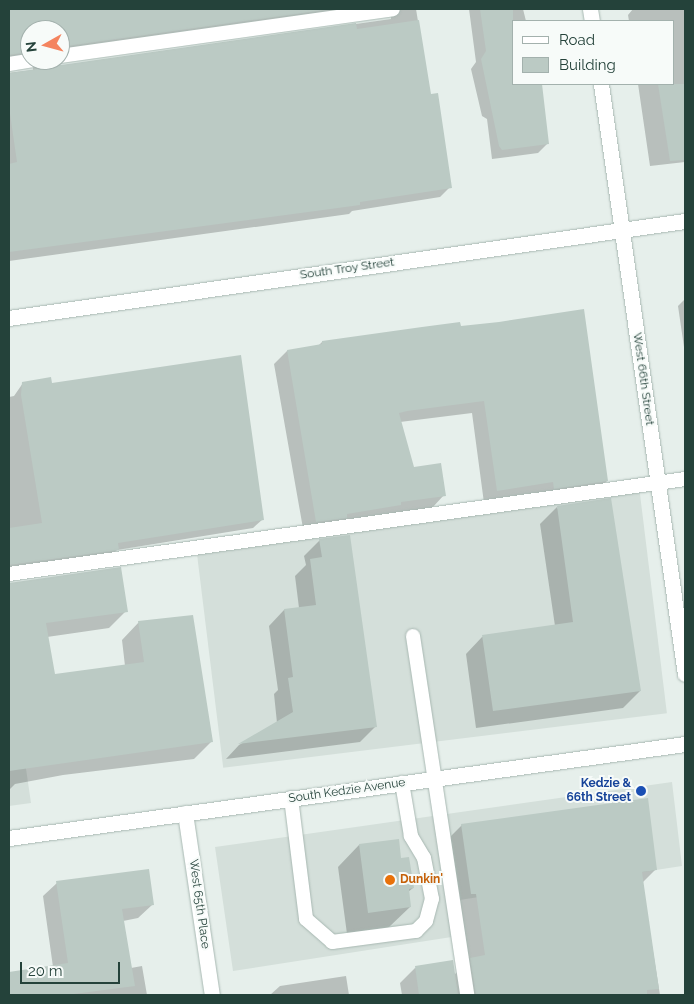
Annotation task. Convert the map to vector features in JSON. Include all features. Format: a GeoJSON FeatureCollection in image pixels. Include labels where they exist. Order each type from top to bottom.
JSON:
{"type":"FeatureCollection","features":[{"type":"Feature","properties":{"kind":"street","name":"West 66th Street"},"geometry":{"type":"LineString","coordinates":[[601,85],[685,674]]}},
{"type":"Feature","properties":{"kind":"street","name":"South Troy Street"},"geometry":{"type":"LineString","coordinates":[[9,318],[685,221]]}},
{"type":"Feature","properties":{"kind":"street","name":"South Kedzie Avenue"},"geometry":{"type":"LineString","coordinates":[[9,838],[685,744]]}},
{"type":"Feature","properties":{"kind":"street","name":"West 65th Place"},"geometry":{"type":"LineString","coordinates":[[185,813],[212,995]]}},
{"type":"Feature","properties":{"kind":"lane"},"geometry":{"type":"LineString","coordinates":[[70,55],[392,9]]}},
{"type":"Feature","properties":{"kind":"lane"},"geometry":{"type":"LineString","coordinates":[[9,574],[685,479]]}},
{"type":"Feature","properties":{"kind":"lane"},"geometry":{"type":"LineString","coordinates":[[414,636],[467,995]]}},
{"type":"Feature","properties":{"kind":"lane"},"geometry":{"type":"LineString","coordinates":[[291,798],[306,919],[332,942],[416,931],[426,921],[432,899],[424,858],[411,836],[402,783]]}},
{"type":"Feature","properties":{"kind":"shaded area"},"geometry":{"type":"Polygon","coordinates":[[[639,486],[667,713],[223,768],[195,540],[639,486]]]}},
{"type":"Feature","properties":{"kind":"shaded area"},"geometry":{"type":"Polygon","coordinates":[[[9,652],[31,803],[9,806],[9,652]]]}},
{"type":"Feature","properties":{"kind":"shaded area"},"geometry":{"type":"Polygon","coordinates":[[[672,782],[682,866],[453,901],[458,936],[233,971],[215,847],[672,782]]]}},
{"type":"Feature","properties":{"kind":"building"},"geometry":{"type":"Polygon","coordinates":[[[9,9],[332,9],[70,46],[70,20],[20,20],[20,53],[9,55],[9,9]]]}},
{"type":"Feature","properties":{"kind":"building"},"geometry":{"type":"Polygon","coordinates":[[[480,9],[513,9],[512,85],[542,85],[549,144],[502,150],[499,146],[481,59],[486,51],[480,9]]]}},
{"type":"Feature","properties":{"kind":"building"},"geometry":{"type":"Polygon","coordinates":[[[419,20],[431,94],[438,93],[452,188],[360,202],[360,205],[9,252],[9,164],[17,162],[9,107],[9,73],[30,70],[70,70],[70,64],[356,23],[357,29],[419,20]]]}},
{"type":"Feature","properties":{"kind":"building"},"geometry":{"type":"Polygon","coordinates":[[[685,84],[685,160],[670,161],[658,85],[685,84]]]}},
{"type":"Feature","properties":{"kind":"building"},"geometry":{"type":"Polygon","coordinates":[[[584,309],[608,481],[554,489],[553,482],[497,491],[484,401],[407,411],[399,413],[414,467],[441,463],[446,496],[401,502],[401,505],[347,514],[347,518],[316,522],[287,350],[322,344],[322,341],[422,327],[460,322],[461,326],[499,322],[584,309]]]}},
{"type":"Feature","properties":{"kind":"building"},"geometry":{"type":"Polygon","coordinates":[[[241,355],[264,520],[118,543],[119,550],[9,565],[9,528],[42,523],[21,395],[22,382],[51,377],[52,383],[241,355]]]}},
{"type":"Feature","properties":{"kind":"building"},"geometry":{"type":"Polygon","coordinates":[[[611,498],[641,691],[493,711],[482,635],[573,622],[557,506],[611,498]]]}},
{"type":"Feature","properties":{"kind":"building"},"geometry":{"type":"Polygon","coordinates":[[[350,535],[377,727],[238,744],[293,712],[288,678],[293,677],[284,609],[316,605],[310,559],[322,557],[319,539],[350,535]]]}},
{"type":"Feature","properties":{"kind":"building"},"geometry":{"type":"Polygon","coordinates":[[[121,567],[128,612],[46,623],[55,674],[144,662],[138,621],[193,615],[213,742],[9,771],[9,583],[121,567]]]}},
{"type":"Feature","properties":{"kind":"building"},"geometry":{"type":"Polygon","coordinates":[[[648,798],[657,870],[642,872],[659,989],[647,990],[647,995],[476,995],[470,958],[485,955],[476,894],[471,894],[461,824],[648,798]]]}},
{"type":"Feature","properties":{"kind":"building","name":"Dunkin'"},"geometry":{"type":"Polygon","coordinates":[[[399,839],[401,858],[409,857],[414,888],[409,889],[411,907],[368,913],[359,844],[399,839]]]}},
{"type":"Feature","properties":{"kind":"building"},"geometry":{"type":"Polygon","coordinates":[[[149,869],[154,905],[122,909],[135,986],[66,995],[9,995],[9,972],[68,963],[56,881],[149,869]]]}},
{"type":"Feature","properties":{"kind":"building"},"geometry":{"type":"Polygon","coordinates":[[[453,960],[458,995],[419,995],[415,966],[453,960]]]}},
{"type":"Feature","properties":{"kind":"place","name":"Kedzie & 66th Street"},"geometry":{"type":"Point","coordinates":[641,791]}},
{"type":"Feature","properties":{"kind":"place","name":"Dunkin'"},"geometry":{"type":"Point","coordinates":[390,880]}}]}
